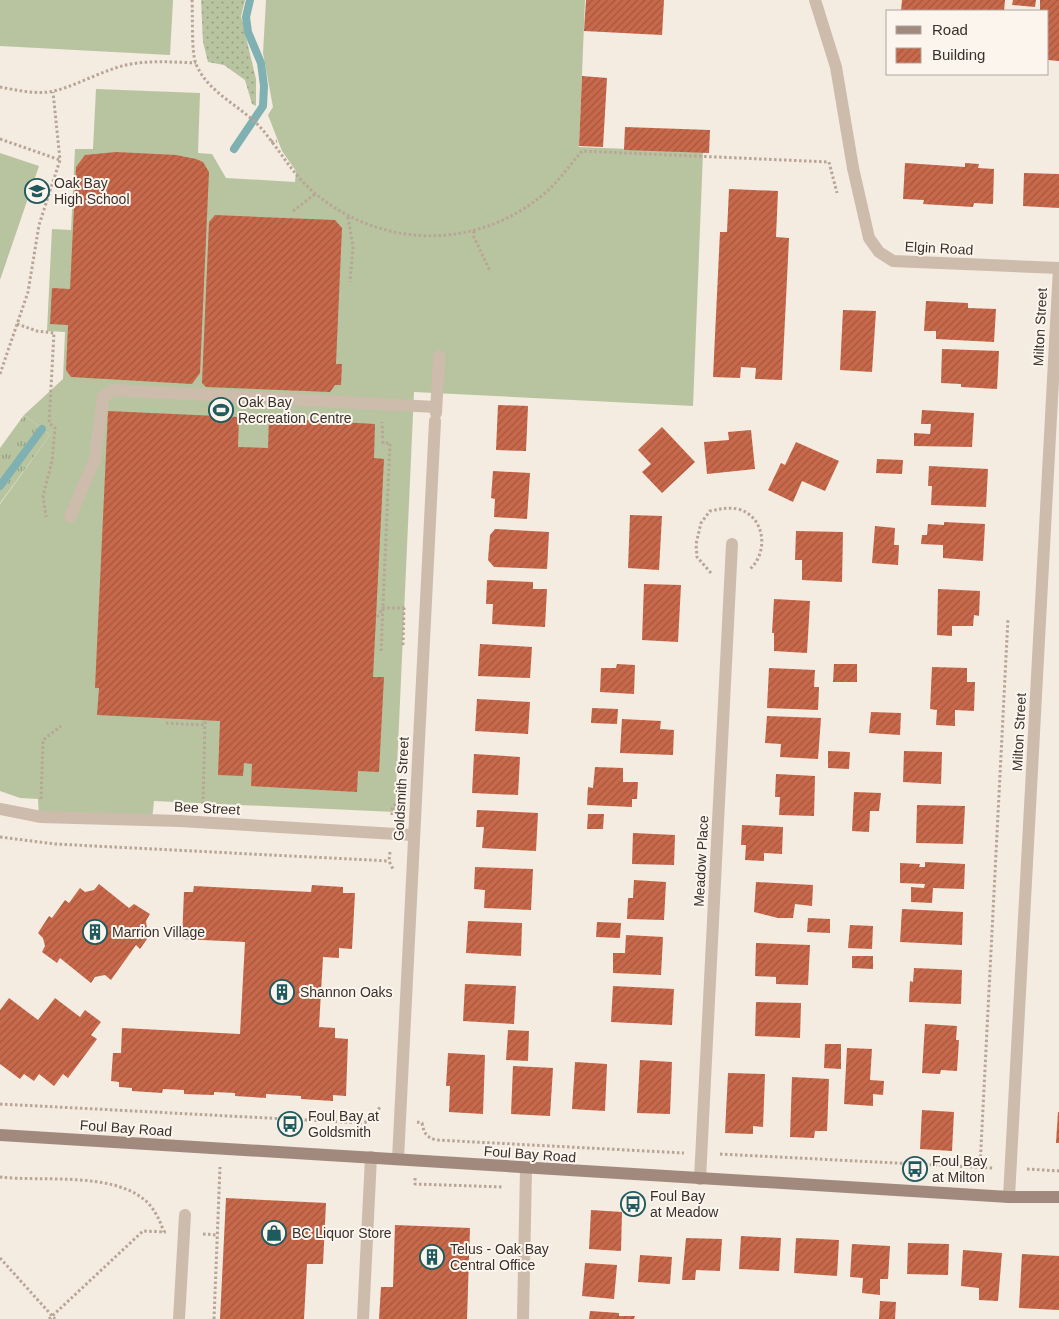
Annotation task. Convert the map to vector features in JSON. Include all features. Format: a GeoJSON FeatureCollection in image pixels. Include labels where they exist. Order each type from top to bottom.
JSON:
{"type":"FeatureCollection","features":[{"type":"Feature","properties":{"kind":"main road","name":"Foul Bay Road"},"geometry":{"type":"LineString","coordinates":[[0,1136],[371,1157],[526,1169],[1009,1197],[1059,1198]]}},
{"type":"Feature","properties":{"kind":"street","name":"Elgin Road"},"geometry":{"type":"LineString","coordinates":[[815,0],[836,67],[853,168],[869,238],[879,252],[893,261],[1059,268]]}},
{"type":"Feature","properties":{"kind":"street","name":"Milton Street"},"geometry":{"type":"LineString","coordinates":[[1009,1197],[1056,387],[1059,268]]}},
{"type":"Feature","properties":{"kind":"street","name":"Goldsmith Street"},"geometry":{"type":"LineString","coordinates":[[398,1159],[413,835],[439,356]]}},
{"type":"Feature","properties":{"kind":"street"},"geometry":{"type":"LineString","coordinates":[[70,517],[95,459],[103,397],[112,390],[436,407]]}},
{"type":"Feature","properties":{"kind":"street","name":"Meadow Place"},"geometry":{"type":"LineString","coordinates":[[700,1179],[732,544]]}},
{"type":"Feature","properties":{"kind":"street","name":"Bee Street"},"geometry":{"type":"LineString","coordinates":[[0,809],[41,818],[206,822],[413,835]]}},
{"type":"Feature","properties":{"kind":"street"},"geometry":{"type":"LineString","coordinates":[[363,1319],[371,1157]]}},
{"type":"Feature","properties":{"kind":"street"},"geometry":{"type":"LineString","coordinates":[[523,1319],[526,1169]]}},
{"type":"Feature","properties":{"kind":"street"},"geometry":{"type":"LineString","coordinates":[[180,1319],[185,1215]]}},
{"type":"Feature","properties":{"kind":"path"},"geometry":{"type":"LineString","coordinates":[[192,0],[196,63],[216,89],[260,127],[295,174],[315,194],[348,216],[366,225],[414,235],[443,236],[474,230],[508,216],[544,193],[582,151],[829,162]]}},
{"type":"Feature","properties":{"kind":"path"},"geometry":{"type":"LineString","coordinates":[[0,87],[22,91],[53,92],[94,75],[126,65],[148,61],[196,63]]}},
{"type":"Feature","properties":{"kind":"path"},"geometry":{"type":"LineString","coordinates":[[0,374],[28,292],[39,225],[60,160],[53,92]]}},
{"type":"Feature","properties":{"kind":"path"},"geometry":{"type":"LineString","coordinates":[[0,139],[60,160]]}},
{"type":"Feature","properties":{"kind":"path"},"geometry":{"type":"LineString","coordinates":[[271,142],[278,141]]}},
{"type":"Feature","properties":{"kind":"path"},"geometry":{"type":"LineString","coordinates":[[294,211],[315,194]]}},
{"type":"Feature","properties":{"kind":"path"},"geometry":{"type":"LineString","coordinates":[[348,216],[353,247],[350,282]]}},
{"type":"Feature","properties":{"kind":"path"},"geometry":{"type":"LineString","coordinates":[[474,230],[474,236],[490,272]]}},
{"type":"Feature","properties":{"kind":"path"},"geometry":{"type":"LineString","coordinates":[[17,324],[37,331],[54,333],[49,423],[55,428],[52,461],[43,496],[46,517]]}},
{"type":"Feature","properties":{"kind":"path"},"geometry":{"type":"LineString","coordinates":[[381,651],[390,443],[382,442],[382,404]]}},
{"type":"Feature","properties":{"kind":"path"},"geometry":{"type":"LineString","coordinates":[[383,608],[390,608]]}},
{"type":"Feature","properties":{"kind":"path"},"geometry":{"type":"LineString","coordinates":[[377,617],[383,608]]}},
{"type":"Feature","properties":{"kind":"path"},"geometry":{"type":"LineString","coordinates":[[403,647],[404,608]]}},
{"type":"Feature","properties":{"kind":"path"},"geometry":{"type":"LineString","coordinates":[[980,1167],[1008,618]]}},
{"type":"Feature","properties":{"kind":"path"},"geometry":{"type":"LineString","coordinates":[[206,720],[204,725],[203,805],[206,822]]}},
{"type":"Feature","properties":{"kind":"path"},"geometry":{"type":"LineString","coordinates":[[166,723],[204,725]]}},
{"type":"Feature","properties":{"kind":"path"},"geometry":{"type":"LineString","coordinates":[[41,818],[43,740],[61,726]]}},
{"type":"Feature","properties":{"kind":"path"},"geometry":{"type":"LineString","coordinates":[[394,872],[389,862],[392,809],[397,802]]}},
{"type":"Feature","properties":{"kind":"path"},"geometry":{"type":"LineString","coordinates":[[0,837],[54,844],[389,862]]}},
{"type":"Feature","properties":{"kind":"path"},"geometry":{"type":"LineString","coordinates":[[0,1104],[363,1123],[371,1120],[380,1109],[381,1101]]}},
{"type":"Feature","properties":{"kind":"path"},"geometry":{"type":"LineString","coordinates":[[214,1319],[221,1148]]}},
{"type":"Feature","properties":{"kind":"path"},"geometry":{"type":"LineString","coordinates":[[0,1177],[108,1183],[127,1189],[146,1201],[158,1217],[164,1232]]}},
{"type":"Feature","properties":{"kind":"path"},"geometry":{"type":"LineString","coordinates":[[0,1258],[52,1318],[143,1231],[217,1235]]}},
{"type":"Feature","properties":{"kind":"green space"},"geometry":{"type":"Polygon","coordinates":[[[0,0],[173,0],[170,55],[0,46],[0,0]]]}},
{"type":"Feature","properties":{"kind":"green space"},"geometry":{"type":"Polygon","coordinates":[[[201,0],[245,0],[241,16],[256,79],[256,106],[252,104],[245,80],[224,65],[208,62],[203,42],[201,0]]]}},
{"type":"Feature","properties":{"kind":"green space","name":"Oak Bay Recreation Centre"},"geometry":{"type":"Polygon","coordinates":[[[266,0],[585,0],[579,147],[703,152],[693,406],[414,392],[395,812],[154,801],[152,820],[39,817],[38,799],[20,798],[0,791],[0,504],[50,435],[24,415],[63,379],[65,332],[47,331],[52,229],[71,230],[75,149],[93,149],[96,89],[200,93],[198,153],[212,154],[226,178],[295,182],[296,171],[282,151],[268,115],[273,107],[263,53],[266,0]]]}},
{"type":"Feature","properties":{"kind":"green space"},"geometry":{"type":"Polygon","coordinates":[[[0,153],[39,166],[0,280],[0,153]]]}},
{"type":"Feature","properties":{"kind":"green space"},"geometry":{"type":"Polygon","coordinates":[[[24,415],[50,435],[0,503],[0,448],[24,415]]]}},
{"type":"Feature","properties":{"kind":"building"},"geometry":{"type":"Polygon","coordinates":[[[586,0],[664,0],[662,35],[584,31],[586,0]]]}},
{"type":"Feature","properties":{"kind":"building"},"geometry":{"type":"Polygon","coordinates":[[[902,0],[1005,0],[1004,10],[901,10],[902,0]]]}},
{"type":"Feature","properties":{"kind":"building"},"geometry":{"type":"Polygon","coordinates":[[[1013,0],[1036,0],[1035,7],[1012,5],[1013,0]]]}},
{"type":"Feature","properties":{"kind":"building"},"geometry":{"type":"Polygon","coordinates":[[[1040,0],[1059,0],[1059,61],[1049,60],[1049,10],[1040,10],[1040,0]]]}},
{"type":"Feature","properties":{"kind":"building"},"geometry":{"type":"Polygon","coordinates":[[[582,76],[607,78],[603,147],[579,146],[582,76]]]}},
{"type":"Feature","properties":{"kind":"building"},"geometry":{"type":"Polygon","coordinates":[[[625,127],[710,130],[709,153],[624,150],[625,127]]]}},
{"type":"Feature","properties":{"kind":"building"},"geometry":{"type":"Polygon","coordinates":[[[116,152],[176,155],[196,159],[203,162],[209,172],[200,373],[192,384],[71,377],[66,370],[68,325],[50,324],[52,288],[70,289],[76,167],[85,155],[116,152]]]}},
{"type":"Feature","properties":{"kind":"building"},"geometry":{"type":"Polygon","coordinates":[[[905,163],[965,167],[965,163],[979,164],[978,168],[994,169],[993,204],[974,203],[973,207],[923,204],[924,200],[903,199],[905,163]]]}},
{"type":"Feature","properties":{"kind":"building"},"geometry":{"type":"Polygon","coordinates":[[[1024,173],[1059,174],[1059,208],[1023,206],[1024,173]]]}},
{"type":"Feature","properties":{"kind":"building"},"geometry":{"type":"Polygon","coordinates":[[[729,189],[778,191],[776,237],[789,238],[782,380],[755,379],[756,368],[741,367],[740,378],[713,377],[720,232],[727,232],[729,189]]]}},
{"type":"Feature","properties":{"kind":"building"},"geometry":{"type":"Polygon","coordinates":[[[215,215],[335,220],[342,228],[336,364],[342,364],[341,385],[335,385],[330,392],[206,387],[202,383],[209,222],[215,215]]]}},
{"type":"Feature","properties":{"kind":"building"},"geometry":{"type":"Polygon","coordinates":[[[926,301],[968,303],[968,308],[996,309],[994,342],[936,339],[936,331],[924,331],[926,301]]]}},
{"type":"Feature","properties":{"kind":"building"},"geometry":{"type":"Polygon","coordinates":[[[843,310],[876,311],[872,372],[840,370],[843,310]]]}},
{"type":"Feature","properties":{"kind":"building"},"geometry":{"type":"Polygon","coordinates":[[[942,349],[999,351],[997,389],[961,387],[961,384],[941,383],[942,349]]]}},
{"type":"Feature","properties":{"kind":"building"},"geometry":{"type":"Polygon","coordinates":[[[498,405],[528,406],[526,451],[496,450],[498,405]]]}},
{"type":"Feature","properties":{"kind":"building"},"geometry":{"type":"Polygon","coordinates":[[[922,410],[974,413],[972,447],[914,446],[914,433],[930,434],[931,424],[921,424],[922,410]]]}},
{"type":"Feature","properties":{"kind":"building"},"geometry":{"type":"Polygon","coordinates":[[[108,411],[239,417],[238,447],[268,448],[269,418],[375,424],[374,458],[384,459],[373,677],[384,677],[379,772],[358,771],[357,792],[251,786],[252,764],[244,763],[243,776],[218,775],[220,721],[97,715],[99,688],[95,688],[108,411]]]}},
{"type":"Feature","properties":{"kind":"building"},"geometry":{"type":"Polygon","coordinates":[[[662,427],[695,462],[662,493],[642,472],[651,464],[638,450],[662,427]]]}},
{"type":"Feature","properties":{"kind":"building"},"geometry":{"type":"Polygon","coordinates":[[[751,430],[755,469],[707,474],[704,442],[729,440],[728,432],[751,430]]]}},
{"type":"Feature","properties":{"kind":"building"},"geometry":{"type":"Polygon","coordinates":[[[796,442],[839,461],[825,491],[802,481],[793,502],[768,490],[781,463],[785,465],[796,442]]]}},
{"type":"Feature","properties":{"kind":"building"},"geometry":{"type":"Polygon","coordinates":[[[877,459],[903,460],[902,474],[876,473],[877,459]]]}},
{"type":"Feature","properties":{"kind":"building"},"geometry":{"type":"Polygon","coordinates":[[[929,466],[988,469],[986,507],[931,505],[932,486],[928,486],[929,466]]]}},
{"type":"Feature","properties":{"kind":"building"},"geometry":{"type":"Polygon","coordinates":[[[493,471],[530,473],[527,519],[494,517],[495,499],[491,498],[493,471]]]}},
{"type":"Feature","properties":{"kind":"building"},"geometry":{"type":"Polygon","coordinates":[[[630,515],[662,516],[659,570],[628,568],[630,515]]]}},
{"type":"Feature","properties":{"kind":"building"},"geometry":{"type":"Polygon","coordinates":[[[944,522],[985,524],[983,561],[943,558],[943,545],[921,544],[922,535],[927,535],[928,524],[944,525],[944,522]]]}},
{"type":"Feature","properties":{"kind":"building"},"geometry":{"type":"Polygon","coordinates":[[[875,526],[895,528],[894,545],[899,545],[898,565],[872,563],[875,526]]]}},
{"type":"Feature","properties":{"kind":"building"},"geometry":{"type":"Polygon","coordinates":[[[495,529],[549,532],[547,569],[494,567],[488,560],[490,535],[495,529]]]}},
{"type":"Feature","properties":{"kind":"building"},"geometry":{"type":"Polygon","coordinates":[[[796,531],[843,532],[842,582],[802,580],[802,560],[795,560],[796,531]]]}},
{"type":"Feature","properties":{"kind":"building"},"geometry":{"type":"Polygon","coordinates":[[[487,580],[533,582],[533,589],[547,589],[545,627],[492,624],[493,604],[486,604],[487,580]]]}},
{"type":"Feature","properties":{"kind":"building"},"geometry":{"type":"Polygon","coordinates":[[[644,584],[681,585],[678,642],[642,640],[644,584]]]}},
{"type":"Feature","properties":{"kind":"building"},"geometry":{"type":"Polygon","coordinates":[[[938,589],[980,591],[979,616],[974,615],[973,626],[952,626],[952,636],[937,635],[938,589]]]}},
{"type":"Feature","properties":{"kind":"building"},"geometry":{"type":"Polygon","coordinates":[[[774,599],[810,601],[807,653],[774,651],[774,633],[772,633],[774,599]]]}},
{"type":"Feature","properties":{"kind":"building"},"geometry":{"type":"Polygon","coordinates":[[[480,644],[532,647],[530,678],[478,676],[480,644]]]}},
{"type":"Feature","properties":{"kind":"building"},"geometry":{"type":"Polygon","coordinates":[[[617,664],[635,665],[634,694],[600,692],[601,668],[616,668],[617,664]]]}},
{"type":"Feature","properties":{"kind":"building"},"geometry":{"type":"Polygon","coordinates":[[[834,664],[857,664],[857,682],[833,682],[834,664]]]}},
{"type":"Feature","properties":{"kind":"building"},"geometry":{"type":"Polygon","coordinates":[[[932,667],[967,668],[967,682],[975,682],[974,711],[955,710],[955,726],[936,725],[937,710],[930,709],[932,667]]]}},
{"type":"Feature","properties":{"kind":"building"},"geometry":{"type":"Polygon","coordinates":[[[769,668],[815,670],[814,687],[819,687],[818,710],[767,708],[769,668]]]}},
{"type":"Feature","properties":{"kind":"building"},"geometry":{"type":"Polygon","coordinates":[[[477,699],[530,702],[528,734],[475,731],[477,699]]]}},
{"type":"Feature","properties":{"kind":"building"},"geometry":{"type":"Polygon","coordinates":[[[592,708],[618,709],[617,724],[591,723],[592,708]]]}},
{"type":"Feature","properties":{"kind":"building"},"geometry":{"type":"Polygon","coordinates":[[[871,712],[901,713],[900,735],[869,733],[871,712]]]}},
{"type":"Feature","properties":{"kind":"building"},"geometry":{"type":"Polygon","coordinates":[[[767,716],[821,718],[818,759],[780,757],[781,744],[765,743],[767,716]]]}},
{"type":"Feature","properties":{"kind":"building"},"geometry":{"type":"Polygon","coordinates":[[[622,719],[661,721],[660,729],[674,730],[673,755],[620,753],[622,719]]]}},
{"type":"Feature","properties":{"kind":"building"},"geometry":{"type":"Polygon","coordinates":[[[828,751],[850,752],[849,769],[828,768],[828,751]]]}},
{"type":"Feature","properties":{"kind":"building"},"geometry":{"type":"Polygon","coordinates":[[[904,751],[942,752],[941,784],[903,782],[904,751]]]}},
{"type":"Feature","properties":{"kind":"building"},"geometry":{"type":"Polygon","coordinates":[[[474,754],[520,757],[518,795],[472,793],[474,754]]]}},
{"type":"Feature","properties":{"kind":"building"},"geometry":{"type":"Polygon","coordinates":[[[595,767],[623,768],[623,782],[638,782],[637,799],[632,799],[632,807],[587,805],[588,787],[593,788],[595,767]]]}},
{"type":"Feature","properties":{"kind":"building"},"geometry":{"type":"Polygon","coordinates":[[[776,774],[815,776],[814,816],[779,815],[780,797],[775,797],[776,774]]]}},
{"type":"Feature","properties":{"kind":"building"},"geometry":{"type":"Polygon","coordinates":[[[854,792],[881,793],[879,811],[870,811],[869,832],[852,831],[854,792]]]}},
{"type":"Feature","properties":{"kind":"building"},"geometry":{"type":"Polygon","coordinates":[[[917,805],[965,806],[963,844],[916,843],[917,805]]]}},
{"type":"Feature","properties":{"kind":"building"},"geometry":{"type":"Polygon","coordinates":[[[477,810],[538,813],[536,851],[482,848],[484,827],[476,827],[477,810]]]}},
{"type":"Feature","properties":{"kind":"building"},"geometry":{"type":"Polygon","coordinates":[[[588,814],[604,814],[603,829],[587,829],[588,814]]]}},
{"type":"Feature","properties":{"kind":"building"},"geometry":{"type":"Polygon","coordinates":[[[742,825],[783,827],[782,854],[764,853],[764,861],[745,860],[746,845],[741,845],[742,825]]]}},
{"type":"Feature","properties":{"kind":"building"},"geometry":{"type":"Polygon","coordinates":[[[633,833],[675,835],[674,865],[632,864],[633,833]]]}},
{"type":"Feature","properties":{"kind":"building"},"geometry":{"type":"Polygon","coordinates":[[[925,862],[965,864],[964,889],[933,888],[932,903],[911,902],[911,887],[924,888],[925,884],[900,883],[900,863],[920,864],[919,867],[925,867],[925,862]]]}},
{"type":"Feature","properties":{"kind":"building"},"geometry":{"type":"Polygon","coordinates":[[[475,867],[533,869],[531,910],[484,908],[485,890],[474,889],[475,867]]]}},
{"type":"Feature","properties":{"kind":"building"},"geometry":{"type":"Polygon","coordinates":[[[634,880],[666,882],[664,920],[627,919],[628,898],[633,898],[634,880]]]}},
{"type":"Feature","properties":{"kind":"building"},"geometry":{"type":"Polygon","coordinates":[[[756,882],[813,885],[812,906],[795,904],[793,918],[778,918],[754,912],[756,882]]]}},
{"type":"Feature","properties":{"kind":"building","name":"Marrion Village"},"geometry":{"type":"Polygon","coordinates":[[[99,884],[129,908],[134,904],[150,914],[146,921],[147,929],[152,932],[140,949],[136,945],[111,980],[105,975],[95,977],[91,983],[60,958],[57,963],[42,952],[45,946],[43,938],[38,933],[49,916],[52,918],[65,900],[69,903],[80,888],[85,892],[94,890],[99,884]]]}},
{"type":"Feature","properties":{"kind":"building","name":"Shannon Oaks"},"geometry":{"type":"Polygon","coordinates":[[[312,885],[343,887],[343,893],[355,893],[352,949],[339,948],[339,958],[323,957],[319,1027],[335,1028],[335,1038],[348,1039],[346,1096],[333,1095],[333,1101],[301,1099],[301,1096],[266,1094],[266,1098],[235,1096],[235,1093],[214,1092],[214,1095],[184,1094],[184,1090],[163,1089],[162,1093],[132,1091],[132,1088],[119,1087],[119,1082],[111,1081],[113,1053],[121,1053],[122,1028],[240,1034],[245,942],[182,939],[184,892],[193,892],[194,886],[311,892],[312,885]]]}},
{"type":"Feature","properties":{"kind":"building"},"geometry":{"type":"Polygon","coordinates":[[[902,909],[963,912],[962,945],[900,942],[902,909]]]}},
{"type":"Feature","properties":{"kind":"building"},"geometry":{"type":"Polygon","coordinates":[[[808,918],[830,919],[830,933],[807,932],[808,918]]]}},
{"type":"Feature","properties":{"kind":"building"},"geometry":{"type":"Polygon","coordinates":[[[468,921],[522,923],[521,956],[466,953],[468,921]]]}},
{"type":"Feature","properties":{"kind":"building"},"geometry":{"type":"Polygon","coordinates":[[[597,922],[621,923],[620,938],[596,937],[597,922]]]}},
{"type":"Feature","properties":{"kind":"building"},"geometry":{"type":"Polygon","coordinates":[[[850,925],[873,926],[872,949],[848,948],[850,925]]]}},
{"type":"Feature","properties":{"kind":"building"},"geometry":{"type":"Polygon","coordinates":[[[626,935],[663,937],[661,975],[613,973],[613,953],[625,953],[626,935]]]}},
{"type":"Feature","properties":{"kind":"building"},"geometry":{"type":"Polygon","coordinates":[[[756,943],[810,945],[808,985],[776,984],[776,977],[755,976],[756,943]]]}},
{"type":"Feature","properties":{"kind":"building"},"geometry":{"type":"Polygon","coordinates":[[[852,956],[873,956],[873,969],[852,968],[852,956]]]}},
{"type":"Feature","properties":{"kind":"building"},"geometry":{"type":"Polygon","coordinates":[[[914,968],[962,970],[961,1004],[909,1002],[910,981],[913,982],[914,968]]]}},
{"type":"Feature","properties":{"kind":"building"},"geometry":{"type":"Polygon","coordinates":[[[465,984],[516,986],[514,1024],[463,1021],[465,984]]]}},
{"type":"Feature","properties":{"kind":"building"},"geometry":{"type":"Polygon","coordinates":[[[613,986],[674,989],[672,1025],[611,1022],[613,986]]]}},
{"type":"Feature","properties":{"kind":"building"},"geometry":{"type":"Polygon","coordinates":[[[9,998],[38,1020],[55,998],[80,1017],[85,1010],[101,1022],[91,1035],[97,1039],[68,1078],[63,1074],[54,1086],[39,1074],[34,1081],[24,1074],[20,1079],[0,1064],[0,1010],[9,998]]]}},
{"type":"Feature","properties":{"kind":"building"},"geometry":{"type":"Polygon","coordinates":[[[756,1002],[801,1003],[800,1038],[755,1036],[756,1002]]]}},
{"type":"Feature","properties":{"kind":"building"},"geometry":{"type":"Polygon","coordinates":[[[925,1024],[957,1026],[956,1040],[959,1040],[957,1071],[941,1070],[940,1074],[922,1073],[925,1024]]]}},
{"type":"Feature","properties":{"kind":"building"},"geometry":{"type":"Polygon","coordinates":[[[508,1030],[529,1031],[528,1061],[506,1060],[508,1030]]]}},
{"type":"Feature","properties":{"kind":"building"},"geometry":{"type":"Polygon","coordinates":[[[825,1044],[841,1044],[841,1069],[824,1068],[825,1044]]]}},
{"type":"Feature","properties":{"kind":"building"},"geometry":{"type":"Polygon","coordinates":[[[847,1048],[872,1049],[870,1080],[884,1081],[883,1095],[873,1094],[873,1106],[844,1104],[847,1048]]]}},
{"type":"Feature","properties":{"kind":"building"},"geometry":{"type":"Polygon","coordinates":[[[448,1053],[485,1055],[483,1114],[449,1112],[450,1086],[446,1086],[448,1053]]]}},
{"type":"Feature","properties":{"kind":"building"},"geometry":{"type":"Polygon","coordinates":[[[640,1060],[672,1062],[670,1114],[637,1113],[640,1060]]]}},
{"type":"Feature","properties":{"kind":"building"},"geometry":{"type":"Polygon","coordinates":[[[575,1062],[607,1064],[605,1111],[572,1109],[575,1062]]]}},
{"type":"Feature","properties":{"kind":"building"},"geometry":{"type":"Polygon","coordinates":[[[513,1066],[553,1068],[550,1116],[511,1114],[513,1066]]]}},
{"type":"Feature","properties":{"kind":"building"},"geometry":{"type":"Polygon","coordinates":[[[728,1073],[765,1074],[763,1127],[753,1126],[753,1134],[725,1133],[728,1073]]]}},
{"type":"Feature","properties":{"kind":"building"},"geometry":{"type":"Polygon","coordinates":[[[792,1077],[829,1079],[827,1131],[815,1131],[814,1138],[790,1137],[792,1077]]]}},
{"type":"Feature","properties":{"kind":"building"},"geometry":{"type":"Polygon","coordinates":[[[922,1110],[954,1112],[952,1151],[920,1149],[922,1110]]]}},
{"type":"Feature","properties":{"kind":"building"},"geometry":{"type":"Polygon","coordinates":[[[1058,1112],[1059,1143],[1056,1143],[1058,1112]]]}},
{"type":"Feature","properties":{"kind":"building","name":"BC Liquor Store"},"geometry":{"type":"Polygon","coordinates":[[[226,1198],[326,1203],[323,1264],[307,1264],[304,1319],[220,1319],[226,1198]]]}},
{"type":"Feature","properties":{"kind":"building"},"geometry":{"type":"Polygon","coordinates":[[[591,1210],[622,1212],[621,1251],[589,1249],[591,1210]]]}},
{"type":"Feature","properties":{"kind":"building","name":"Telus - Oak Bay Central Office"},"geometry":{"type":"Polygon","coordinates":[[[395,1225],[470,1228],[467,1319],[379,1319],[381,1287],[393,1287],[395,1225]]]}},
{"type":"Feature","properties":{"kind":"building"},"geometry":{"type":"Polygon","coordinates":[[[741,1236],[781,1238],[779,1271],[739,1269],[741,1236]]]}},
{"type":"Feature","properties":{"kind":"building"},"geometry":{"type":"Polygon","coordinates":[[[686,1238],[722,1239],[720,1271],[696,1270],[695,1280],[682,1280],[686,1238]]]}},
{"type":"Feature","properties":{"kind":"building"},"geometry":{"type":"Polygon","coordinates":[[[796,1238],[839,1240],[837,1276],[794,1273],[796,1238]]]}},
{"type":"Feature","properties":{"kind":"building"},"geometry":{"type":"Polygon","coordinates":[[[908,1243],[949,1244],[948,1275],[907,1274],[908,1243]]]}},
{"type":"Feature","properties":{"kind":"building"},"geometry":{"type":"Polygon","coordinates":[[[852,1244],[890,1246],[888,1279],[880,1279],[880,1295],[862,1293],[863,1278],[850,1277],[852,1244]]]}},
{"type":"Feature","properties":{"kind":"building"},"geometry":{"type":"Polygon","coordinates":[[[963,1250],[1002,1253],[998,1301],[979,1300],[979,1288],[961,1286],[963,1250]]]}},
{"type":"Feature","properties":{"kind":"building"},"geometry":{"type":"Polygon","coordinates":[[[1022,1254],[1059,1256],[1059,1310],[1019,1308],[1022,1254]]]}},
{"type":"Feature","properties":{"kind":"building"},"geometry":{"type":"Polygon","coordinates":[[[640,1255],[672,1257],[670,1284],[638,1282],[640,1255]]]}},
{"type":"Feature","properties":{"kind":"building"},"geometry":{"type":"Polygon","coordinates":[[[585,1263],[617,1265],[614,1299],[582,1296],[585,1263]]]}},
{"type":"Feature","properties":{"kind":"building"},"geometry":{"type":"Polygon","coordinates":[[[880,1301],[896,1302],[895,1319],[879,1319],[880,1301]]]}},
{"type":"Feature","properties":{"kind":"building"},"geometry":{"type":"Polygon","coordinates":[[[590,1311],[619,1313],[619,1316],[635,1316],[634,1319],[589,1319],[590,1311]]]}},
{"type":"Feature","properties":{"kind":"waterway"},"geometry":{"type":"LineString","coordinates":[[234,149],[263,106],[264,86],[261,63],[248,32],[246,17],[250,0]]}},
{"type":"Feature","properties":{"kind":"waterway"},"geometry":{"type":"LineString","coordinates":[[0,486],[42,429]]}},
{"type":"Feature","properties":{"kind":"place","name":"Oak Bay High School"},"geometry":{"type":"Point","coordinates":[37,191]}},
{"type":"Feature","properties":{"kind":"place","name":"Oak Bay Recreation Centre"},"geometry":{"type":"Point","coordinates":[221,410]}},
{"type":"Feature","properties":{"kind":"place","name":"Marrion Village"},"geometry":{"type":"Point","coordinates":[95,932]}},
{"type":"Feature","properties":{"kind":"place","name":"Shannon Oaks"},"geometry":{"type":"Point","coordinates":[282,992]}},
{"type":"Feature","properties":{"kind":"place","name":"Foul Bay at Goldsmith"},"geometry":{"type":"Point","coordinates":[290,1124]}},
{"type":"Feature","properties":{"kind":"place","name":"Foul Bay at Milton"},"geometry":{"type":"Point","coordinates":[915,1169]}},
{"type":"Feature","properties":{"kind":"place","name":"Foul Bay at Meadow"},"geometry":{"type":"Point","coordinates":[633,1204]}},
{"type":"Feature","properties":{"kind":"place","name":"BC Liquor Store"},"geometry":{"type":"Point","coordinates":[274,1233]}},
{"type":"Feature","properties":{"kind":"place","name":"Telus - Oak Bay Central Office"},"geometry":{"type":"Point","coordinates":[432,1257]}}]}
